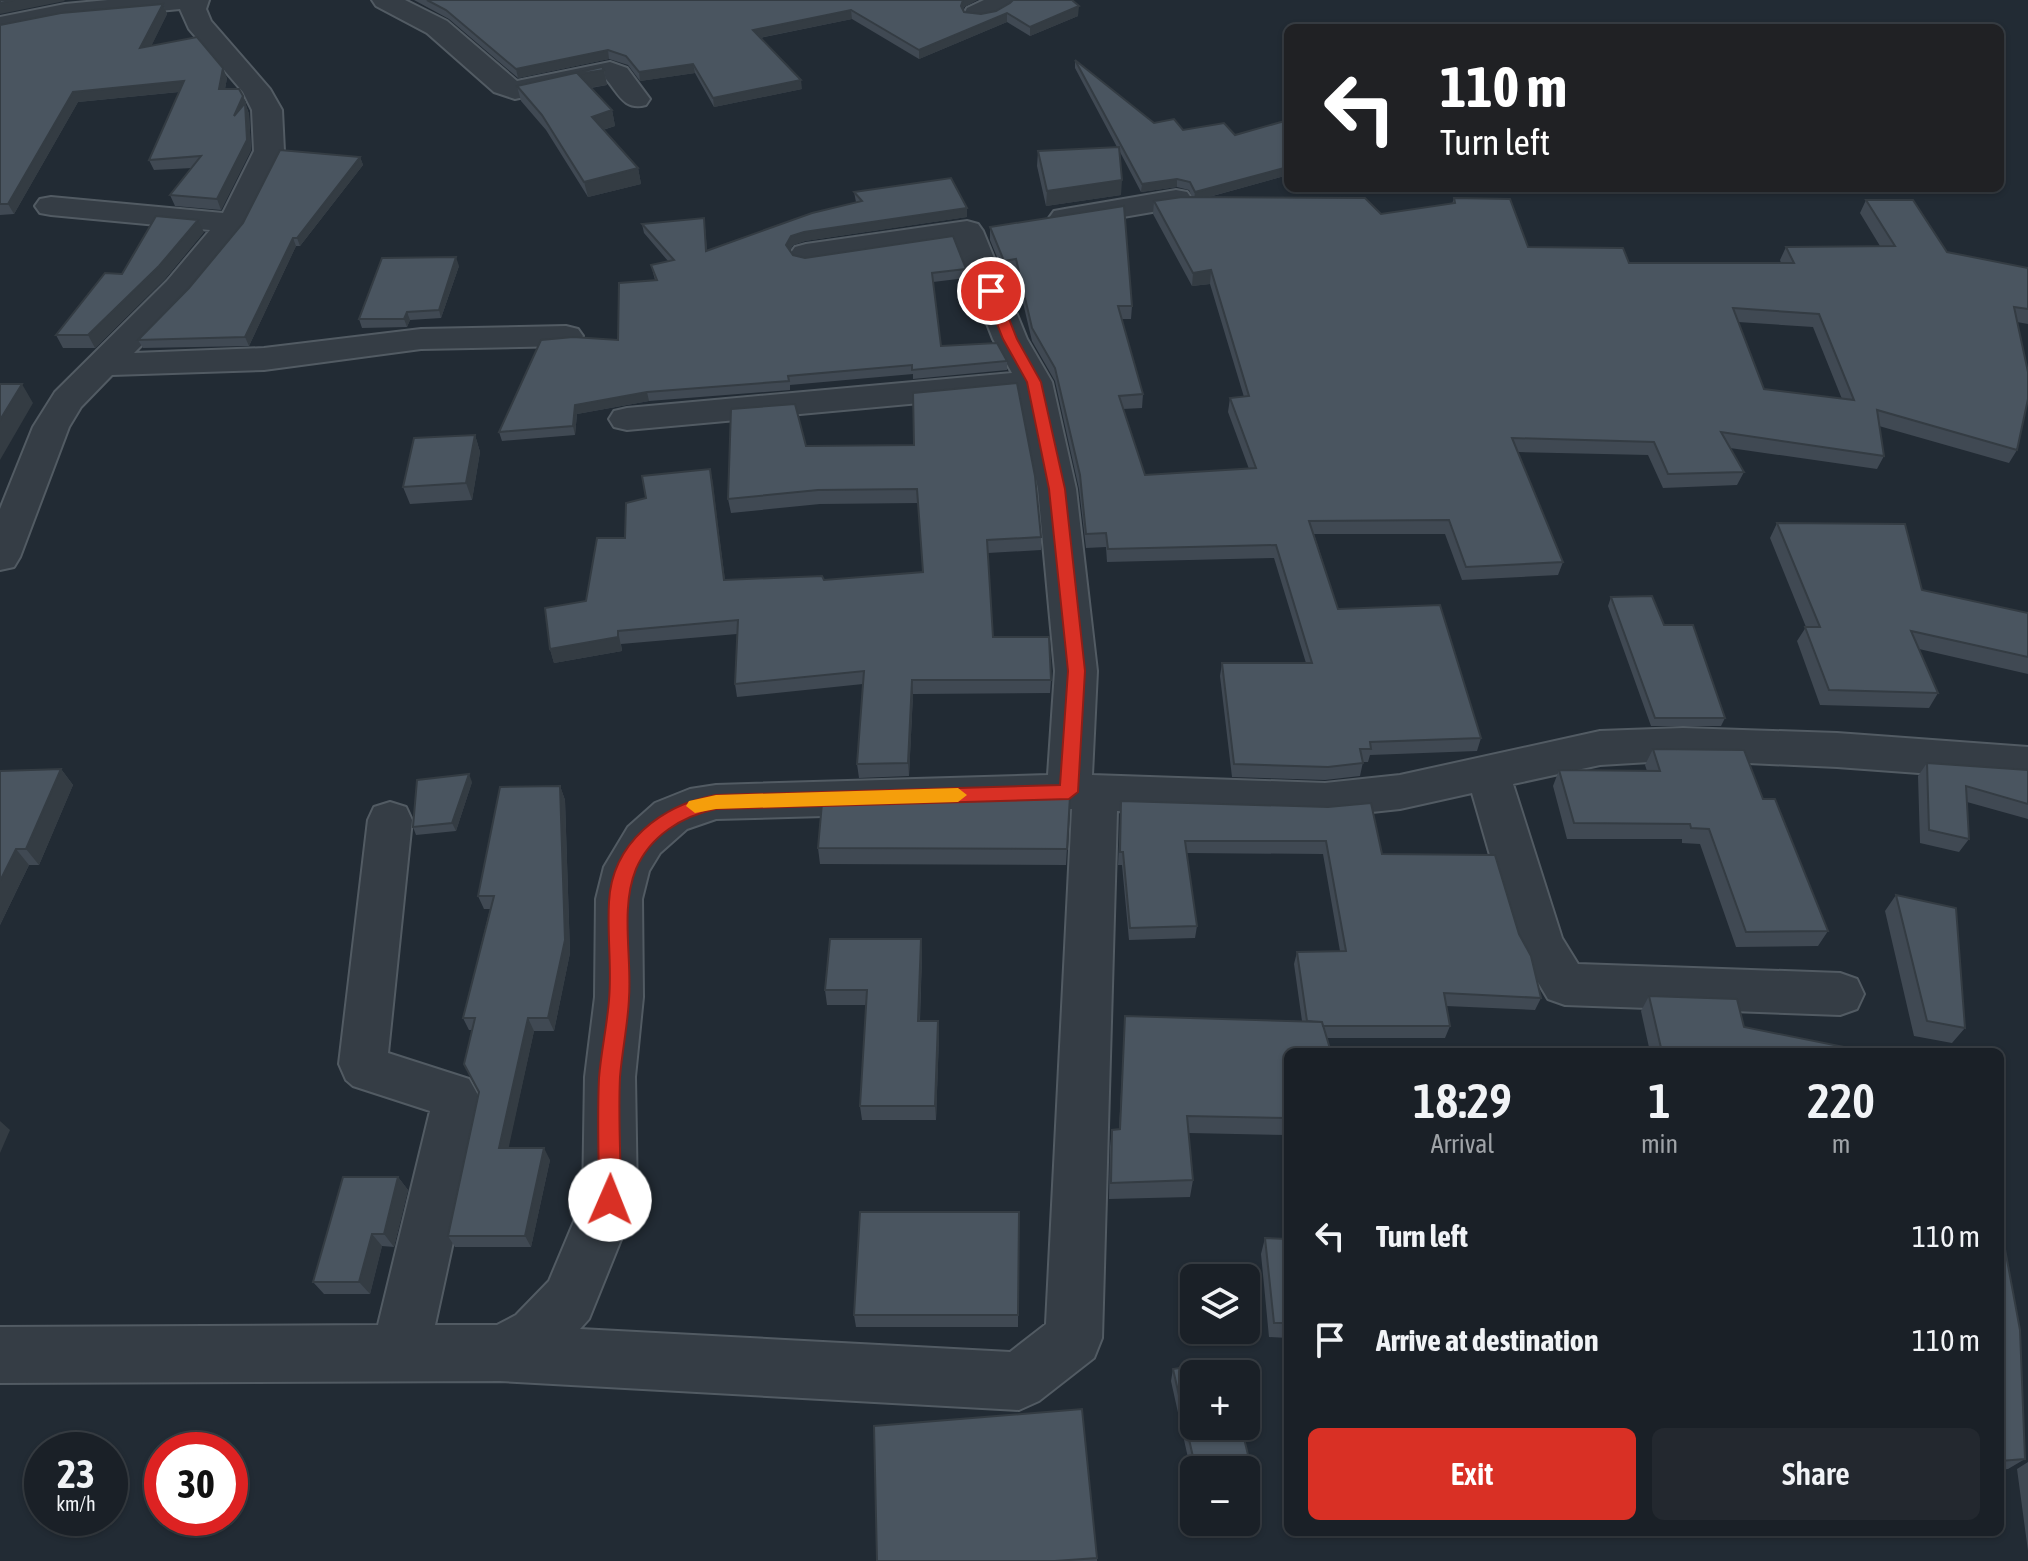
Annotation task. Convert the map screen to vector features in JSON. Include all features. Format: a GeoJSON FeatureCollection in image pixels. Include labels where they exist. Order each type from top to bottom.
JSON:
{"type":"FeatureCollection","features":[{"type":"Feature","properties":{"kind":"street"},"geometry":{"type":"LineString","coordinates":[[0,25],[65,12],[196,0],[193,9],[199,23],[256,89],[267,110],[271,130],[269,151],[233,223],[179,288],[68,400],[51,427],[0,557]]}},
{"type":"Feature","properties":{"kind":"street"},"geometry":{"type":"LineString","coordinates":[[385,0],[437,27],[504,86],[515,90],[610,70],[617,74],[636,99]]}},
{"type":"Feature","properties":{"kind":"street"},"geometry":{"type":"LineString","coordinates":[[977,14],[1005,0]]}},
{"type":"Feature","properties":{"kind":"street"},"geometry":{"type":"LineString","coordinates":[[806,254],[1176,199]]}},
{"type":"Feature","properties":{"kind":"street"},"geometry":{"type":"LineString","coordinates":[[51,206],[233,223]]}},
{"type":"Feature","properties":{"kind":"street"},"geometry":{"type":"LineString","coordinates":[[0,1355],[500,1353],[1019,1381],[1074,1338],[1082,792],[1076,671],[1057,489],[1034,382],[1010,339],[998,227]]}},
{"type":"Feature","properties":{"kind":"street"},"geometry":{"type":"LineString","coordinates":[[106,365],[264,359],[421,339],[566,336]]}},
{"type":"Feature","properties":{"kind":"street"},"geometry":{"type":"LineString","coordinates":[[627,419],[1034,382]]}},
{"type":"Feature","properties":{"kind":"street"},"geometry":{"type":"LineString","coordinates":[[500,1353],[536,1335],[569,1300],[610,1200],[610,1077],[619,997],[619,899],[627,867],[644,840],[671,816],[690,807],[716,802],[1082,792],[1325,800],[1400,792],[1600,748],[1683,744],[1837,750],[2028,764]]}},
{"type":"Feature","properties":{"kind":"street"},"geometry":{"type":"LineString","coordinates":[[1488,774],[1540,945],[1565,984],[1840,994]]}},
{"type":"Feature","properties":{"kind":"street"},"geometry":{"type":"LineString","coordinates":[[390,820],[364,1064],[371,1070],[451,1095],[457,1104],[400,1353]]}},
{"type":"Feature","properties":{"kind":"building"},"geometry":{"type":"Polygon","coordinates":[[[427,0],[963,0],[961,6],[964,12],[981,14],[996,11],[1013,0],[1072,0],[1079,6],[1030,27],[1007,13],[919,50],[851,10],[753,30],[801,80],[713,98],[693,64],[639,72],[626,56],[608,50],[516,69],[446,10],[427,0]]]}},
{"type":"Feature","properties":{"kind":"building"},"geometry":{"type":"Polygon","coordinates":[[[163,4],[140,48],[197,37],[223,68],[219,89],[239,89],[243,96],[234,116],[245,103],[247,140],[217,199],[170,195],[201,156],[149,160],[184,81],[73,92],[8,204],[0,204],[0,25],[61,13],[163,4]]]}},
{"type":"Feature","properties":{"kind":"building"},"geometry":{"type":"Polygon","coordinates":[[[1075,60],[1154,123],[1174,119],[1183,130],[1224,123],[1235,135],[1284,121],[1284,168],[1195,192],[1190,182],[1177,179],[1142,184],[1075,60]]]}},
{"type":"Feature","properties":{"kind":"building"},"geometry":{"type":"Polygon","coordinates":[[[602,67],[604,70],[578,74],[612,110],[592,117],[638,168],[584,182],[542,115],[517,86],[602,67]]]}},
{"type":"Feature","properties":{"kind":"building"},"geometry":{"type":"Polygon","coordinates":[[[1119,147],[1122,180],[1047,191],[1038,151],[1119,147]]]}},
{"type":"Feature","properties":{"kind":"building"},"geometry":{"type":"Polygon","coordinates":[[[280,150],[360,157],[297,238],[293,238],[245,337],[138,340],[189,288],[243,223],[280,150]]]}},
{"type":"Feature","properties":{"kind":"building"},"geometry":{"type":"Polygon","coordinates":[[[951,178],[967,208],[804,232],[791,236],[786,245],[793,255],[805,258],[953,236],[966,269],[932,273],[941,346],[997,343],[1007,361],[912,370],[912,365],[788,376],[789,381],[647,392],[575,405],[573,426],[499,432],[541,340],[573,337],[618,340],[619,283],[657,280],[651,265],[674,260],[642,224],[704,218],[706,251],[812,213],[862,201],[854,192],[951,178]]]}},
{"type":"Feature","properties":{"kind":"building"},"geometry":{"type":"Polygon","coordinates":[[[1182,197],[1365,198],[1381,214],[1455,203],[1454,198],[1510,199],[1528,247],[1623,248],[1629,263],[1794,263],[1786,247],[1895,246],[1866,200],[1913,200],[1947,252],[2028,268],[2028,309],[2014,307],[2028,372],[2028,399],[2017,450],[1877,410],[1884,456],[1721,432],[1744,472],[1668,474],[1654,442],[1512,438],[1563,562],[1466,567],[1449,520],[1309,521],[1338,609],[1440,605],[1481,738],[1370,742],[1371,749],[1360,749],[1363,763],[1328,767],[1234,764],[1222,663],[1312,663],[1276,545],[1108,549],[1106,533],[1086,534],[1080,475],[1055,368],[1032,328],[1016,259],[1004,261],[990,227],[1124,206],[1132,306],[1118,306],[1143,394],[1119,396],[1145,475],[1256,468],[1230,398],[1249,396],[1211,270],[1193,273],[1154,201],[1182,197]],[[1733,308],[1764,389],[1854,400],[1819,314],[1733,308]]]}},
{"type":"Feature","properties":{"kind":"building"},"geometry":{"type":"Polygon","coordinates":[[[156,216],[198,220],[159,266],[88,335],[56,335],[105,273],[122,274],[156,216]]]}},
{"type":"Feature","properties":{"kind":"building"},"geometry":{"type":"Polygon","coordinates":[[[456,257],[439,310],[407,312],[404,319],[359,319],[382,258],[456,257]]]}},
{"type":"Feature","properties":{"kind":"building"},"geometry":{"type":"Polygon","coordinates":[[[1017,383],[1035,476],[1041,537],[987,540],[993,637],[1049,637],[1051,680],[912,680],[908,763],[857,764],[864,671],[735,684],[738,620],[618,631],[618,637],[550,649],[545,608],[586,601],[597,538],[625,538],[626,503],[646,498],[642,476],[710,469],[724,580],[822,576],[824,580],[923,572],[917,489],[818,490],[728,499],[731,409],[795,404],[806,446],[914,445],[913,393],[1017,383]]]}},
{"type":"Feature","properties":{"kind":"building"},"geometry":{"type":"Polygon","coordinates":[[[0,384],[22,384],[0,420],[0,384]]]}},
{"type":"Feature","properties":{"kind":"building"},"geometry":{"type":"Polygon","coordinates":[[[475,435],[466,483],[403,487],[414,438],[475,435]]]}},
{"type":"Feature","properties":{"kind":"building"},"geometry":{"type":"Polygon","coordinates":[[[1777,523],[1905,524],[1922,590],[2028,613],[2028,657],[1911,631],[1938,693],[1829,690],[1805,627],[1820,627],[1777,523]]]}},
{"type":"Feature","properties":{"kind":"building"},"geometry":{"type":"Polygon","coordinates":[[[1652,596],[1664,625],[1693,625],[1725,718],[1655,718],[1611,597],[1652,596]]]}},
{"type":"Feature","properties":{"kind":"building"},"geometry":{"type":"Polygon","coordinates":[[[1653,749],[1744,750],[1763,799],[1775,799],[1828,931],[1746,932],[1709,829],[1691,828],[1690,824],[1574,823],[1559,770],[1660,771],[1653,749]]]}},
{"type":"Feature","properties":{"kind":"building"},"geometry":{"type":"Polygon","coordinates":[[[1927,763],[2028,770],[2028,804],[1966,786],[1969,839],[1929,830],[1927,763]]]}},
{"type":"Feature","properties":{"kind":"building"},"geometry":{"type":"Polygon","coordinates":[[[61,769],[26,849],[16,849],[0,881],[0,771],[61,769]]]}},
{"type":"Feature","properties":{"kind":"building"},"geometry":{"type":"Polygon","coordinates":[[[469,774],[452,823],[413,827],[417,780],[469,774]]]}},
{"type":"Feature","properties":{"kind":"building"},"geometry":{"type":"Polygon","coordinates":[[[560,786],[565,940],[548,1018],[528,1018],[499,1148],[544,1148],[525,1236],[448,1236],[479,1092],[464,1064],[475,1018],[463,1018],[494,896],[478,896],[500,787],[560,786]]]}},
{"type":"Feature","properties":{"kind":"building"},"geometry":{"type":"Polygon","coordinates":[[[1070,796],[1067,849],[818,848],[822,803],[1070,796]]]}},
{"type":"Feature","properties":{"kind":"building"},"geometry":{"type":"Polygon","coordinates":[[[1121,801],[1328,807],[1371,803],[1382,854],[1495,855],[1519,934],[1531,956],[1541,998],[1444,993],[1450,1026],[1323,1026],[1322,1022],[1307,1021],[1297,952],[1346,951],[1326,841],[1185,841],[1197,926],[1130,928],[1123,852],[1120,852],[1121,801]]]}},
{"type":"Feature","properties":{"kind":"building"},"geometry":{"type":"Polygon","coordinates":[[[1896,895],[1956,908],[1965,1028],[1927,1021],[1896,895]]]}},
{"type":"Feature","properties":{"kind":"building"},"geometry":{"type":"Polygon","coordinates":[[[830,939],[921,939],[918,1021],[938,1021],[935,1106],[860,1106],[867,990],[825,990],[830,939]]]}},
{"type":"Feature","properties":{"kind":"building"},"geometry":{"type":"Polygon","coordinates":[[[1649,996],[1737,999],[1744,1027],[1849,1048],[1661,1048],[1649,996]]]}},
{"type":"Feature","properties":{"kind":"building"},"geometry":{"type":"Polygon","coordinates":[[[1125,1016],[1322,1022],[1330,1048],[1284,1048],[1284,1118],[1187,1116],[1193,1180],[1111,1183],[1112,1130],[1120,1129],[1125,1016]]]}},
{"type":"Feature","properties":{"kind":"building"},"geometry":{"type":"Polygon","coordinates":[[[343,1177],[398,1177],[384,1234],[372,1234],[359,1282],[313,1282],[343,1177]]]}},
{"type":"Feature","properties":{"kind":"building"},"geometry":{"type":"Polygon","coordinates":[[[860,1212],[1019,1212],[1018,1315],[854,1315],[860,1212]]]}},
{"type":"Feature","properties":{"kind":"building"},"geometry":{"type":"Polygon","coordinates":[[[1265,1238],[1284,1239],[1284,1323],[1274,1323],[1265,1238]]]}},
{"type":"Feature","properties":{"kind":"building"},"geometry":{"type":"Polygon","coordinates":[[[2004,1244],[2020,1330],[2025,1459],[2004,1461],[2004,1244]]]}},
{"type":"Feature","properties":{"kind":"building"},"geometry":{"type":"Polygon","coordinates":[[[1180,1368],[1180,1400],[1173,1369],[1180,1368]]]}},
{"type":"Feature","properties":{"kind":"building"},"geometry":{"type":"Polygon","coordinates":[[[1082,1409],[1097,1558],[1055,1561],[877,1561],[874,1426],[1082,1409]]]}},
{"type":"Feature","properties":{"kind":"building"},"geometry":{"type":"Polygon","coordinates":[[[1189,1440],[1244,1440],[1248,1456],[1193,1456],[1189,1440]]]}},
{"type":"Feature","properties":{"kind":"slow traffic"},"geometry":{"type":"LineString","coordinates":[[695,806],[716,802],[958,795]]}},
{"type":"Feature","properties":{"kind":"route"},"geometry":{"type":"LineString","coordinates":[[610,1200],[610,1077],[619,997],[619,899],[627,867],[644,840],[671,816],[690,807],[716,802],[1069,792],[1076,671],[1057,489],[1034,382],[1010,339],[991,291]]}}]}
